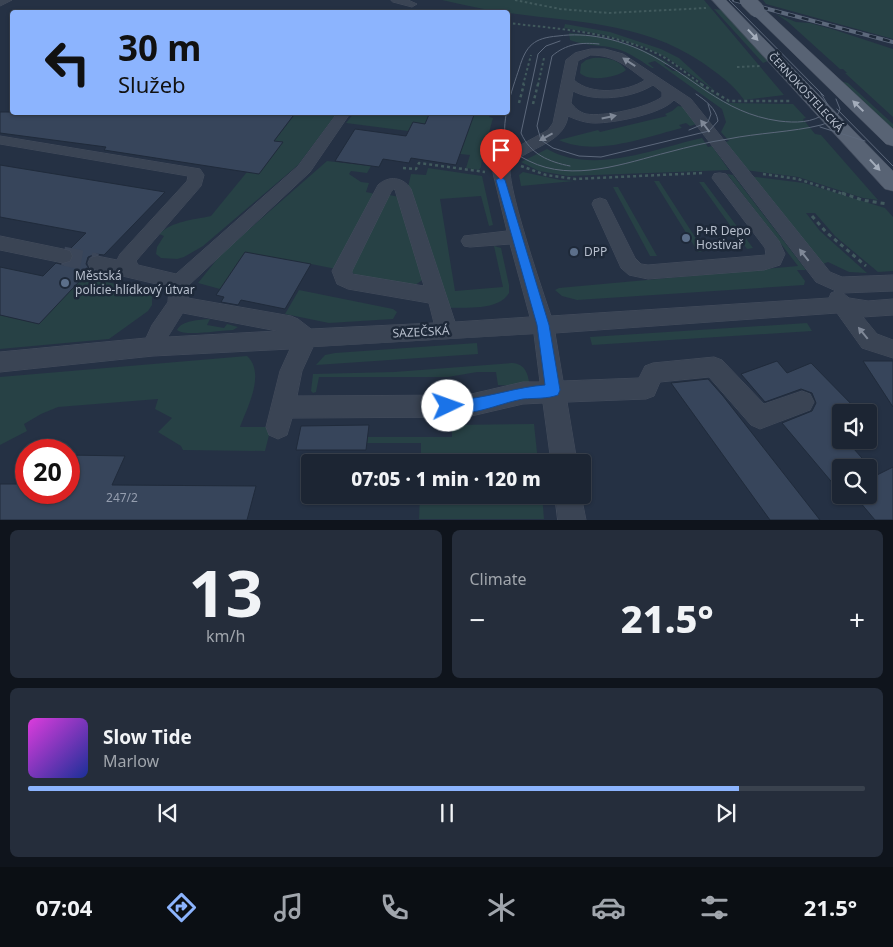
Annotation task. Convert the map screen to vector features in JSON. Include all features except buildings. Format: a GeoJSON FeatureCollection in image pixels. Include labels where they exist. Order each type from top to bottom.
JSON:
{"type":"FeatureCollection","features":[{"type":"Feature","properties":{"kind":"main road","name":"ČERNOKOSTELECKÁ"},"geometry":{"type":"LineString","coordinates":[[715,4],[893,184]]}},
{"type":"Feature","properties":{"kind":"main road","name":"ČERNOKOSTELECKÁ"},"geometry":{"type":"LineString","coordinates":[[752,5],[893,140]]}},
{"type":"Feature","properties":{"kind":"street"},"geometry":{"type":"LineString","coordinates":[[0,3],[7,0]]}},
{"type":"Feature","properties":{"kind":"street"},"geometry":{"type":"LineString","coordinates":[[396,0],[412,4]]}},
{"type":"Feature","properties":{"kind":"street"},"geometry":{"type":"LineString","coordinates":[[563,454],[543,325],[516,233],[493,176],[506,160],[557,129],[562,120],[566,105],[572,60],[579,55],[591,52],[606,52],[619,56],[650,76],[691,107],[870,341],[893,349]]}},
{"type":"Feature","properties":{"kind":"street"},"geometry":{"type":"LineString","coordinates":[[569,82],[582,91],[605,94],[646,86],[652,80],[650,76]]}},
{"type":"Feature","properties":{"kind":"street"},"geometry":{"type":"LineString","coordinates":[[566,105],[570,111],[579,116],[599,119],[660,104],[668,99],[669,90]]}},
{"type":"Feature","properties":{"kind":"street"},"geometry":{"type":"LineString","coordinates":[[153,347],[159,331],[178,304],[179,282],[304,169],[342,115]]}},
{"type":"Feature","properties":{"kind":"street"},"geometry":{"type":"LineString","coordinates":[[0,140],[194,172],[196,175],[195,182],[129,254],[126,264],[132,271]]}},
{"type":"Feature","properties":{"kind":"street"},"geometry":{"type":"LineString","coordinates":[[600,204],[628,263],[636,270],[648,272],[686,270],[764,263],[773,260],[776,254],[773,246],[716,175]]}},
{"type":"Feature","properties":{"kind":"street"},"geometry":{"type":"LineString","coordinates":[[436,296],[348,280],[342,275],[342,271],[384,189],[400,176],[402,189],[436,296],[447,331]]}},
{"type":"Feature","properties":{"kind":"street"},"geometry":{"type":"LineString","coordinates":[[469,237],[516,233]]}},
{"type":"Feature","properties":{"kind":"street"},"geometry":{"type":"LineString","coordinates":[[0,243],[63,256]]}},
{"type":"Feature","properties":{"kind":"street"},"geometry":{"type":"LineString","coordinates":[[97,263],[179,282]]}},
{"type":"Feature","properties":{"kind":"street"},"geometry":{"type":"LineString","coordinates":[[817,272],[840,285],[893,283]]}},
{"type":"Feature","properties":{"kind":"street","name":"SAZEČSKÁ"},"geometry":{"type":"LineString","coordinates":[[842,305],[858,296],[893,294]]}},
{"type":"Feature","properties":{"kind":"street","name":"SAZEČSKÁ"},"geometry":{"type":"LineString","coordinates":[[0,362],[153,347],[447,331],[842,305],[868,309],[893,307]]}},
{"type":"Feature","properties":{"kind":"street"},"geometry":{"type":"LineString","coordinates":[[306,338],[291,371],[281,417],[467,406],[523,393],[553,390],[646,388],[653,373],[714,367],[760,417],[802,402]]}},
{"type":"Feature","properties":{"kind":"street"},"geometry":{"type":"LineString","coordinates":[[569,504],[572,520]]}},
{"type":"Feature","properties":{"kind":"lane"},"geometry":{"type":"LineString","coordinates":[[178,304],[291,325],[306,338]]}},
{"type":"Feature","properties":{"kind":"path"},"geometry":{"type":"LineString","coordinates":[[515,0],[560,9],[609,13],[715,4]]}},
{"type":"Feature","properties":{"kind":"path"},"geometry":{"type":"LineString","coordinates":[[519,103],[531,54]]}},
{"type":"Feature","properties":{"kind":"path"},"geometry":{"type":"LineString","coordinates":[[533,104],[544,58]]}},
{"type":"Feature","properties":{"kind":"path"},"geometry":{"type":"LineString","coordinates":[[400,176],[416,169],[419,163],[493,176]]}},
{"type":"Feature","properties":{"kind":"path"},"geometry":{"type":"LineString","coordinates":[[514,163],[537,172],[567,178],[716,175]]}},
{"type":"Feature","properties":{"kind":"path"},"geometry":{"type":"LineString","coordinates":[[759,174],[798,179],[862,200],[887,204]]}},
{"type":"Feature","properties":{"kind":"path"},"geometry":{"type":"LineString","coordinates":[[812,216],[826,232],[869,270]]}},
{"type":"Feature","properties":{"kind":"green space"},"geometry":{"type":"Polygon","coordinates":[[[442,0],[704,0],[784,95],[744,100],[726,81],[691,55],[642,34],[590,23],[510,13],[510,10],[490,10],[442,0]]]}},
{"type":"Feature","properties":{"kind":"green space"},"geometry":{"type":"Polygon","coordinates":[[[763,0],[893,0],[893,39],[766,4],[763,0]]]}},
{"type":"Feature","properties":{"kind":"green space"},"geometry":{"type":"Polygon","coordinates":[[[714,9],[722,10],[768,61],[763,63],[714,9]]]}},
{"type":"Feature","properties":{"kind":"green space"},"geometry":{"type":"Polygon","coordinates":[[[776,14],[796,22],[810,23],[893,49],[893,117],[845,73],[847,73],[843,69],[840,69],[788,22],[776,14]]]}},
{"type":"Feature","properties":{"kind":"green space"},"geometry":{"type":"Polygon","coordinates":[[[565,24],[610,32],[661,49],[679,58],[715,91],[666,57],[645,47],[605,35],[564,28],[565,24]]]}},
{"type":"Feature","properties":{"kind":"green space"},"geometry":{"type":"Polygon","coordinates":[[[569,33],[611,39],[639,48],[676,68],[668,64],[664,65],[673,71],[686,75],[724,101],[730,103],[793,104],[806,118],[803,119],[815,134],[821,135],[878,200],[863,198],[798,177],[745,170],[725,142],[729,141],[721,132],[726,122],[722,109],[655,61],[648,63],[654,68],[652,68],[621,50],[570,40],[569,33]]]}},
{"type":"Feature","properties":{"kind":"green space"},"geometry":{"type":"Polygon","coordinates":[[[593,58],[602,58],[620,63],[626,70],[622,73],[603,78],[584,76],[580,73],[581,64],[593,58]]]}},
{"type":"Feature","properties":{"kind":"green space"},"geometry":{"type":"Polygon","coordinates":[[[840,81],[848,83],[893,124],[893,131],[840,81]]]}},
{"type":"Feature","properties":{"kind":"green space"},"geometry":{"type":"Polygon","coordinates":[[[678,106],[685,107],[697,124],[690,126],[686,123],[679,125],[682,128],[620,144],[604,146],[573,145],[559,140],[667,116],[665,114],[678,106]]]}},
{"type":"Feature","properties":{"kind":"green space"},"geometry":{"type":"Polygon","coordinates":[[[294,115],[336,115],[298,165],[203,246],[177,259],[161,258],[156,254],[157,247],[164,236],[159,234],[164,230],[183,222],[211,216],[247,172],[259,173],[283,142],[274,141],[294,115]]]}},
{"type":"Feature","properties":{"kind":"green space"},"geometry":{"type":"Polygon","coordinates":[[[352,115],[429,115],[425,124],[413,122],[408,131],[346,123],[352,115]]]}},
{"type":"Feature","properties":{"kind":"green space"},"geometry":{"type":"Polygon","coordinates":[[[470,115],[490,115],[489,117],[493,118],[479,170],[466,168],[470,155],[460,154],[470,115]]]}},
{"type":"Feature","properties":{"kind":"green space"},"geometry":{"type":"Polygon","coordinates":[[[702,138],[708,147],[712,146],[729,170],[568,176],[539,171],[521,162],[547,149],[565,156],[584,160],[603,160],[644,153],[702,138]]]}},
{"type":"Feature","properties":{"kind":"green space"},"geometry":{"type":"Polygon","coordinates":[[[327,161],[371,166],[367,173],[351,171],[349,174],[361,182],[369,183],[366,192],[376,194],[336,269],[311,264],[220,289],[198,283],[222,253],[327,161]]]}},
{"type":"Feature","properties":{"kind":"green space"},"geometry":{"type":"Polygon","coordinates":[[[428,168],[482,176],[493,225],[489,226],[481,196],[440,199],[455,291],[503,287],[494,246],[501,248],[509,285],[509,293],[498,303],[472,308],[447,308],[408,187],[411,174],[426,175],[428,168]]]}},
{"type":"Feature","properties":{"kind":"green space"},"geometry":{"type":"Polygon","coordinates":[[[523,172],[574,181],[521,186],[519,175],[523,172]]]}},
{"type":"Feature","properties":{"kind":"green space"},"geometry":{"type":"Polygon","coordinates":[[[727,174],[733,175],[806,270],[797,270],[805,281],[804,285],[577,300],[562,296],[555,290],[559,288],[798,266],[727,174]]]}},
{"type":"Feature","properties":{"kind":"green space"},"geometry":{"type":"Polygon","coordinates":[[[749,176],[804,183],[885,208],[893,217],[893,271],[878,272],[835,236],[815,213],[806,213],[820,231],[867,273],[849,272],[828,262],[823,264],[749,176]]]}},
{"type":"Feature","properties":{"kind":"green space"},"geometry":{"type":"Polygon","coordinates":[[[654,181],[659,181],[704,251],[698,252],[654,181]]]}},
{"type":"Feature","properties":{"kind":"green space"},"geometry":{"type":"Polygon","coordinates":[[[699,182],[704,182],[753,248],[747,249],[699,182]]]}},
{"type":"Feature","properties":{"kind":"green space"},"geometry":{"type":"Polygon","coordinates":[[[613,187],[618,187],[657,256],[650,256],[613,187]]]}},
{"type":"Feature","properties":{"kind":"green space"},"geometry":{"type":"Polygon","coordinates":[[[389,195],[400,197],[424,279],[415,285],[355,275],[351,271],[389,195]]]}},
{"type":"Feature","properties":{"kind":"green space"},"geometry":{"type":"Polygon","coordinates":[[[84,276],[147,292],[152,296],[152,305],[148,311],[109,339],[0,349],[0,315],[39,324],[84,276]]]}},
{"type":"Feature","properties":{"kind":"green space"},"geometry":{"type":"Polygon","coordinates":[[[299,290],[393,309],[397,312],[393,319],[329,323],[285,314],[299,290]]]}},
{"type":"Feature","properties":{"kind":"green space"},"geometry":{"type":"Polygon","coordinates":[[[210,319],[207,325],[224,328],[227,324],[238,327],[233,330],[195,333],[177,330],[187,322],[210,319]]]}},
{"type":"Feature","properties":{"kind":"green space"},"geometry":{"type":"Polygon","coordinates":[[[807,323],[812,331],[592,345],[590,337],[807,323]]]}},
{"type":"Feature","properties":{"kind":"green space"},"geometry":{"type":"Polygon","coordinates":[[[477,343],[478,354],[316,365],[325,355],[335,353],[477,343]]]}},
{"type":"Feature","properties":{"kind":"green space"},"geometry":{"type":"Polygon","coordinates":[[[247,356],[255,372],[255,381],[240,427],[271,427],[265,451],[183,450],[181,446],[158,432],[172,418],[155,409],[158,399],[58,407],[24,424],[27,431],[0,445],[0,377],[247,356]]]}},
{"type":"Feature","properties":{"kind":"green space"},"geometry":{"type":"Polygon","coordinates":[[[512,363],[520,365],[526,370],[530,387],[498,385],[496,372],[477,372],[448,377],[319,377],[316,392],[313,393],[311,391],[313,374],[394,372],[512,363]]]}},
{"type":"Feature","properties":{"kind":"green space"},"geometry":{"type":"Polygon","coordinates":[[[534,424],[537,454],[421,454],[421,443],[367,443],[368,437],[452,437],[452,425],[534,424]]]}},
{"type":"Feature","properties":{"kind":"green space"},"geometry":{"type":"Polygon","coordinates":[[[420,504],[543,504],[544,519],[419,519],[420,504]]]}},
{"type":"Feature","properties":{"kind":"tunnel"},"geometry":{"type":"LineString","coordinates":[[63,256],[97,263]]}},
{"type":"Feature","properties":{"kind":"tram line"},"geometry":{"type":"LineString","coordinates":[[729,0],[824,96]]}},
{"type":"Feature","properties":{"kind":"tram line"},"geometry":{"type":"LineString","coordinates":[[510,96],[522,61],[532,44],[550,37],[569,35],[591,36],[612,40],[643,51],[724,102],[759,117],[792,122],[804,122],[815,119],[826,113],[828,105],[820,92]]}},
{"type":"Feature","properties":{"kind":"tram line"},"geometry":{"type":"LineString","coordinates":[[560,41],[546,46],[538,54],[521,133],[535,152],[555,162],[570,166]]}},
{"type":"Feature","properties":{"kind":"tram line"},"geometry":{"type":"LineString","coordinates":[[599,44],[586,43],[574,45],[552,56],[537,126],[541,140],[553,148],[579,156],[601,157],[709,131],[718,121],[717,116],[710,105],[696,94]]}},
{"type":"Feature","properties":{"kind":"tram line"},"geometry":{"type":"LineString","coordinates":[[836,99],[839,111]]}},
{"type":"Feature","properties":{"kind":"tram line"},"geometry":{"type":"LineString","coordinates":[[689,130],[708,122],[711,114],[708,104]]}},
{"type":"Feature","properties":{"kind":"tram line"},"geometry":{"type":"LineString","coordinates":[[506,115],[505,138],[508,145],[517,154],[546,167],[581,171],[599,169],[713,142],[821,125],[833,120],[839,111]]}},
{"type":"Feature","properties":{"kind":"tram line"},"geometry":{"type":"LineString","coordinates":[[839,111],[893,166]]}},
{"type":"Feature","properties":{"kind":"tram line"},"geometry":{"type":"LineString","coordinates":[[820,127],[865,141]]}},
{"type":"Feature","properties":{"kind":"railway"},"geometry":{"type":"LineString","coordinates":[[734,0],[893,42]]}},
{"type":"Feature","properties":{"kind":"place","name":"P+R Depo Hostivař"},"geometry":{"type":"Point","coordinates":[686,238]}},
{"type":"Feature","properties":{"kind":"place","name":"DPP"},"geometry":{"type":"Point","coordinates":[574,252]}},
{"type":"Feature","properties":{"kind":"place","name":"Městská policie-hlídkový útvar"},"geometry":{"type":"Point","coordinates":[65,283]}},
{"type":"Feature","properties":{"kind":"route"},"geometry":{"type":"LineString","coordinates":[[448,406],[467,406],[523,393],[553,390],[543,325],[501,180]]}}]}
